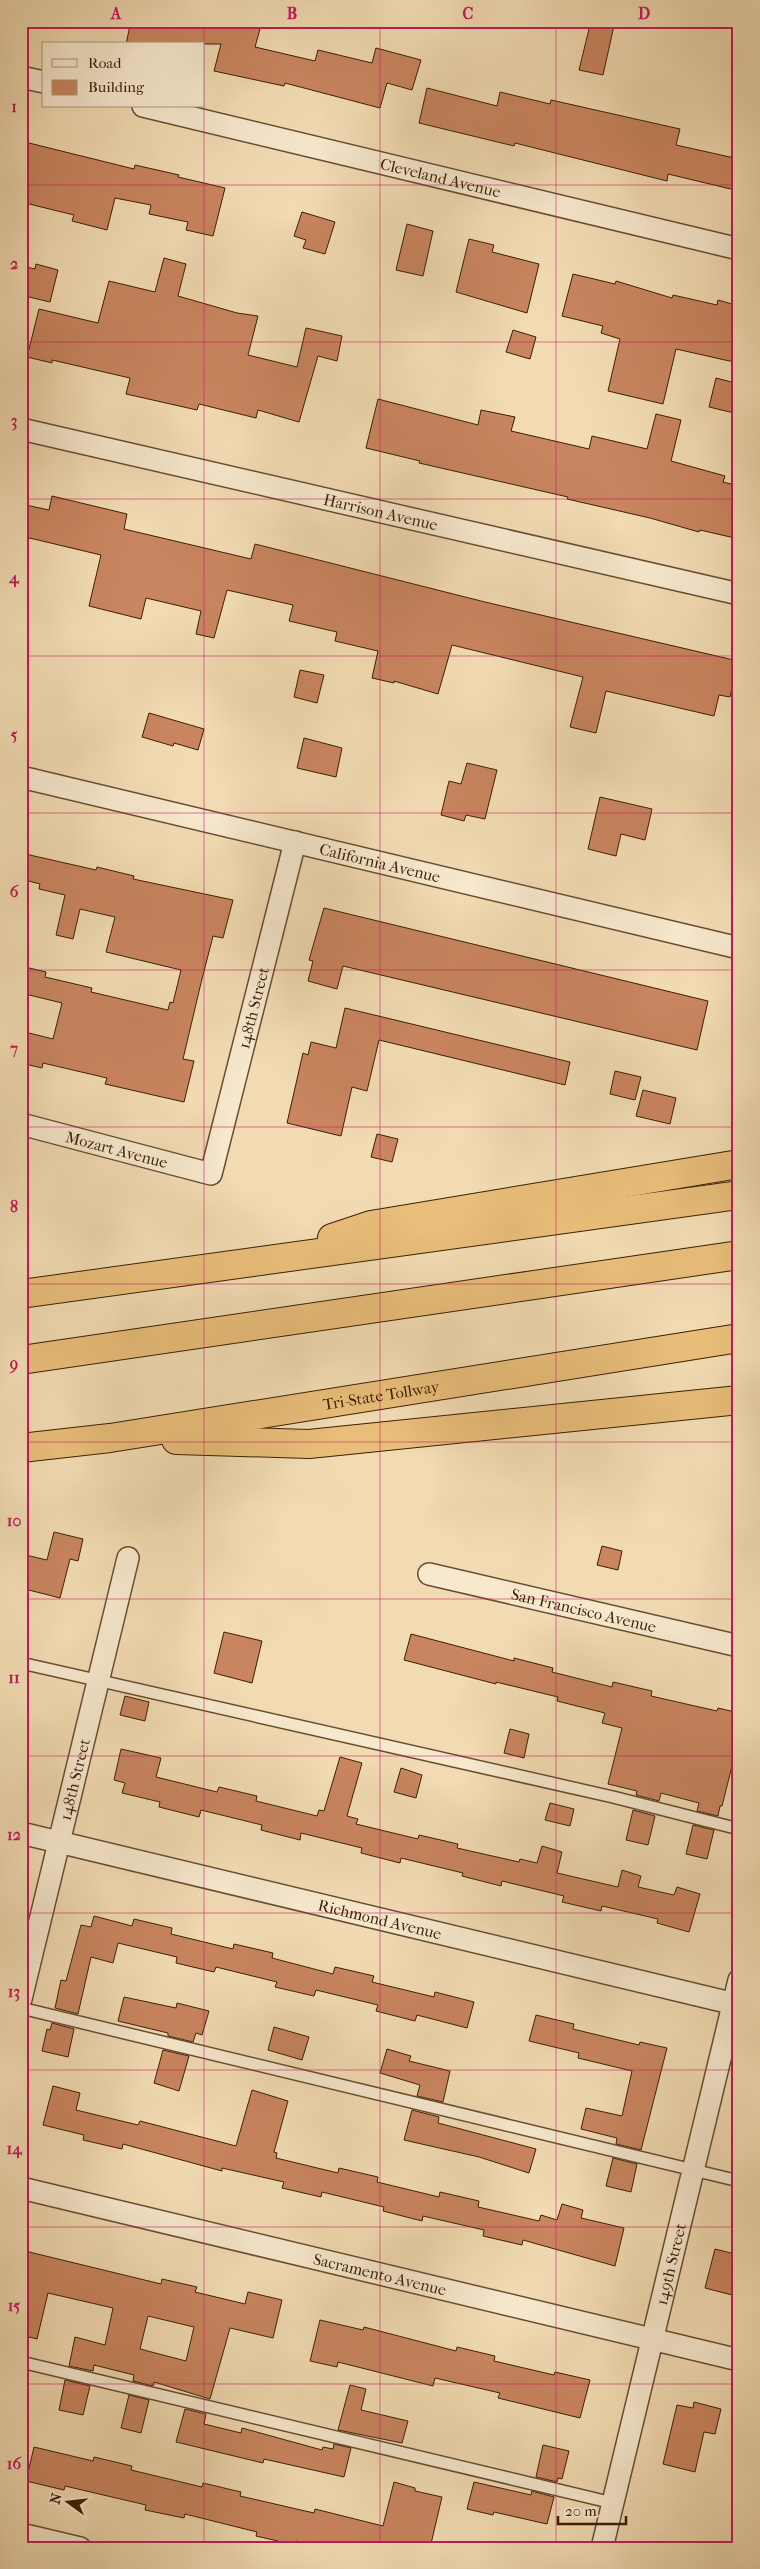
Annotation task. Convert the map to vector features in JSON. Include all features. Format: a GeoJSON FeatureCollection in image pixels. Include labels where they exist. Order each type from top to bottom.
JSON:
{"type":"FeatureCollection","features":[{"type":"Feature","properties":{"kind":"highway"},"geometry":{"type":"LineString","coordinates":[[272,1258],[371,1225],[739,1164]]}},
{"type":"Feature","properties":{"kind":"highway"},"geometry":{"type":"LineString","coordinates":[[21,1294],[739,1195]]}},
{"type":"Feature","properties":{"kind":"highway"},"geometry":{"type":"LineString","coordinates":[[21,1360],[739,1256]]}},
{"type":"Feature","properties":{"kind":"highway","name":"Tri-State Tollway"},"geometry":{"type":"LineString","coordinates":[[21,1448],[110,1438],[739,1338]]}},
{"type":"Feature","properties":{"kind":"highway"},"geometry":{"type":"LineString","coordinates":[[110,1438],[309,1444],[739,1400]]}},
{"type":"Feature","properties":{"kind":"street"},"geometry":{"type":"LineString","coordinates":[[21,77],[42,82]]}},
{"type":"Feature","properties":{"kind":"street","name":"Cleveland Avenue"},"geometry":{"type":"LineString","coordinates":[[151,108],[739,249]]}},
{"type":"Feature","properties":{"kind":"street","name":"Harrison Avenue"},"geometry":{"type":"LineString","coordinates":[[21,429],[739,594]]}},
{"type":"Feature","properties":{"kind":"street","name":"California Avenue"},"geometry":{"type":"LineString","coordinates":[[21,777],[739,948]]}},
{"type":"Feature","properties":{"kind":"street","name":"148th Street"},"geometry":{"type":"LineString","coordinates":[[211,1174],[295,842]]}},
{"type":"Feature","properties":{"kind":"street","name":"Mozart Avenue"},"geometry":{"type":"LineString","coordinates":[[21,1124],[211,1174]]}},
{"type":"Feature","properties":{"kind":"street","name":"148th Street"},"geometry":{"type":"LineString","coordinates":[[21,1999],[128,1558]]}},
{"type":"Feature","properties":{"kind":"street","name":"San Francisco Avenue"},"geometry":{"type":"LineString","coordinates":[[429,1574],[739,1646]]}},
{"type":"Feature","properties":{"kind":"street","name":"Richmond Avenue"},"geometry":{"type":"LineString","coordinates":[[21,1833],[736,2005]]}},
{"type":"Feature","properties":{"kind":"street","name":"149th Street"},"geometry":{"type":"LineString","coordinates":[[602,2548],[693,2170],[736,2005],[739,1980]]}},
{"type":"Feature","properties":{"kind":"street","name":"Sacramento Avenue"},"geometry":{"type":"LineString","coordinates":[[21,2188],[739,2360]]}},
{"type":"Feature","properties":{"kind":"street"},"geometry":{"type":"LineString","coordinates":[[21,2534],[80,2548]]}},
{"type":"Feature","properties":{"kind":"lane"},"geometry":{"type":"LineString","coordinates":[[21,1663],[604,1795],[739,1829]]}},
{"type":"Feature","properties":{"kind":"lane"},"geometry":{"type":"LineString","coordinates":[[21,2008],[739,2181]]}},
{"type":"Feature","properties":{"kind":"lane"},"geometry":{"type":"LineString","coordinates":[[21,2362],[613,2502]]}},
{"type":"Feature","properties":{"kind":"building"},"geometry":{"type":"Polygon","coordinates":[[[131,21],[228,21],[260,29],[255,47],[315,61],[318,50],[372,63],[376,48],[421,60],[412,90],[387,83],[380,108],[285,83],[284,86],[214,71],[221,44],[205,44],[205,42],[126,42],[131,21]]]}},
{"type":"Feature","properties":{"kind":"building"},"geometry":{"type":"Polygon","coordinates":[[[591,21],[615,21],[603,75],[579,70],[591,21]]]}},
{"type":"Feature","properties":{"kind":"building"},"geometry":{"type":"Polygon","coordinates":[[[427,88],[497,106],[500,92],[550,104],[551,100],[680,129],[676,145],[739,159],[739,191],[668,174],[667,181],[515,143],[514,146],[419,123],[427,88]]]}},
{"type":"Feature","properties":{"kind":"building"},"geometry":{"type":"Polygon","coordinates":[[[21,141],[134,169],[135,165],[179,175],[178,177],[225,188],[213,236],[186,230],[188,222],[149,214],[151,205],[115,198],[107,230],[72,221],[74,215],[21,202],[25,184],[21,183],[21,141]]]}},
{"type":"Feature","properties":{"kind":"building"},"geometry":{"type":"Polygon","coordinates":[[[302,212],[335,222],[325,254],[303,248],[306,240],[294,236],[302,212]]]}},
{"type":"Feature","properties":{"kind":"building"},"geometry":{"type":"Polygon","coordinates":[[[407,224],[433,231],[423,276],[396,270],[407,224]]]}},
{"type":"Feature","properties":{"kind":"building"},"geometry":{"type":"Polygon","coordinates":[[[469,239],[494,245],[492,252],[539,264],[527,313],[456,292],[469,239]]]}},
{"type":"Feature","properties":{"kind":"building"},"geometry":{"type":"Polygon","coordinates":[[[164,258],[186,264],[178,296],[237,313],[258,316],[248,355],[297,367],[306,328],[342,336],[337,361],[318,356],[299,422],[258,410],[256,418],[199,404],[197,410],[126,394],[130,378],[52,360],[52,363],[27,357],[39,309],[98,323],[109,281],[155,292],[164,258]]]}},
{"type":"Feature","properties":{"kind":"building"},"geometry":{"type":"Polygon","coordinates":[[[36,264],[58,270],[50,302],[21,295],[21,266],[35,269],[36,264]]]}},
{"type":"Feature","properties":{"kind":"building"},"geometry":{"type":"Polygon","coordinates":[[[573,274],[615,284],[616,281],[672,298],[673,295],[717,305],[718,300],[739,306],[739,343],[734,362],[676,349],[663,404],[608,391],[620,339],[601,333],[603,326],[562,316],[573,274]]]}},
{"type":"Feature","properties":{"kind":"building"},"geometry":{"type":"Polygon","coordinates":[[[513,330],[536,337],[530,359],[506,352],[513,330]]]}},
{"type":"Feature","properties":{"kind":"building"},"geometry":{"type":"Polygon","coordinates":[[[716,378],[739,384],[734,413],[709,407],[716,378]]]}},
{"type":"Feature","properties":{"kind":"building"},"geometry":{"type":"Polygon","coordinates":[[[378,399],[478,425],[481,410],[515,417],[511,431],[589,449],[592,436],[647,449],[656,414],[681,420],[671,461],[725,476],[723,482],[739,486],[739,539],[700,530],[699,532],[650,518],[567,499],[568,497],[419,463],[420,461],[366,448],[378,399]]]}},
{"type":"Feature","properties":{"kind":"building"},"geometry":{"type":"Polygon","coordinates":[[[52,496],[127,514],[124,529],[251,559],[255,544],[485,602],[738,661],[730,697],[719,695],[714,716],[606,691],[596,733],[570,727],[583,677],[452,645],[438,694],[394,681],[394,683],[372,678],[378,651],[335,641],[337,632],[289,621],[293,605],[227,590],[214,638],[196,634],[201,611],[146,598],[141,619],[89,606],[101,555],[21,536],[21,504],[49,510],[52,496]]]}},
{"type":"Feature","properties":{"kind":"building"},"geometry":{"type":"Polygon","coordinates":[[[300,670],[324,675],[317,703],[294,697],[300,670]]]}},
{"type":"Feature","properties":{"kind":"building"},"geometry":{"type":"Polygon","coordinates":[[[149,713],[204,729],[198,750],[174,743],[173,746],[142,737],[149,713]]]}},
{"type":"Feature","properties":{"kind":"building"},"geometry":{"type":"Polygon","coordinates":[[[304,738],[342,748],[336,777],[297,768],[304,738]]]}},
{"type":"Feature","properties":{"kind":"building"},"geometry":{"type":"Polygon","coordinates":[[[467,763],[497,770],[485,819],[466,815],[464,821],[441,815],[449,781],[461,784],[467,763]]]}},
{"type":"Feature","properties":{"kind":"building"},"geometry":{"type":"Polygon","coordinates":[[[600,797],[652,809],[645,840],[621,834],[616,856],[588,849],[600,797]]]}},
{"type":"Feature","properties":{"kind":"building"},"geometry":{"type":"Polygon","coordinates":[[[21,853],[96,870],[97,867],[134,876],[133,879],[233,900],[223,938],[213,936],[201,983],[183,1059],[194,1061],[184,1102],[105,1084],[107,1078],[43,1063],[42,1068],[21,1063],[21,1031],[53,1039],[62,1003],[21,993],[21,966],[46,972],[45,977],[92,988],[91,992],[168,1010],[170,1002],[173,1003],[181,970],[106,952],[115,917],[80,909],[73,939],[56,935],[65,895],[39,889],[40,884],[21,879],[21,853]]]}},
{"type":"Feature","properties":{"kind":"building"},"geometry":{"type":"Polygon","coordinates":[[[324,908],[708,1001],[697,1050],[343,966],[337,989],[308,981],[313,961],[309,960],[324,908]]]}},
{"type":"Feature","properties":{"kind":"building"},"geometry":{"type":"Polygon","coordinates":[[[345,1008],[570,1062],[565,1085],[379,1040],[367,1091],[352,1087],[341,1136],[287,1123],[303,1053],[308,1055],[311,1042],[336,1048],[345,1008]]]}},
{"type":"Feature","properties":{"kind":"building"},"geometry":{"type":"Polygon","coordinates":[[[615,1071],[641,1077],[635,1100],[610,1094],[615,1071]]]}},
{"type":"Feature","properties":{"kind":"building"},"geometry":{"type":"Polygon","coordinates":[[[643,1090],[676,1098],[670,1124],[636,1116],[643,1090]]]}},
{"type":"Feature","properties":{"kind":"building"},"geometry":{"type":"Polygon","coordinates":[[[377,1134],[398,1139],[392,1162],[371,1157],[377,1134]]]}},
{"type":"Feature","properties":{"kind":"building"},"geometry":{"type":"Polygon","coordinates":[[[54,1532],[83,1539],[78,1561],[70,1559],[60,1598],[21,1588],[21,1554],[47,1560],[54,1532]]]}},
{"type":"Feature","properties":{"kind":"building"},"geometry":{"type":"Polygon","coordinates":[[[602,1546],[622,1551],[618,1570],[597,1565],[602,1546]]]}},
{"type":"Feature","properties":{"kind":"building"},"geometry":{"type":"Polygon","coordinates":[[[224,1632],[262,1641],[252,1683],[214,1673],[224,1632]]]}},
{"type":"Feature","properties":{"kind":"building"},"geometry":{"type":"Polygon","coordinates":[[[411,1634],[514,1661],[514,1658],[553,1668],[552,1672],[612,1687],[613,1682],[652,1691],[651,1696],[717,1711],[718,1708],[739,1713],[739,1738],[718,1816],[697,1811],[699,1803],[661,1793],[659,1801],[636,1795],[637,1791],[608,1784],[622,1728],[602,1723],[605,1713],[557,1701],[558,1697],[496,1682],[496,1684],[404,1660],[411,1634]]]}},
{"type":"Feature","properties":{"kind":"building"},"geometry":{"type":"Polygon","coordinates":[[[125,1696],[149,1702],[145,1721],[120,1715],[125,1696]]]}},
{"type":"Feature","properties":{"kind":"building"},"geometry":{"type":"Polygon","coordinates":[[[510,1729],[529,1734],[524,1758],[504,1753],[510,1729]]]}},
{"type":"Feature","properties":{"kind":"building"},"geometry":{"type":"Polygon","coordinates":[[[121,1749],[161,1758],[156,1777],[217,1792],[219,1787],[257,1796],[256,1801],[317,1816],[319,1810],[324,1811],[340,1757],[362,1763],[347,1816],[358,1819],[356,1824],[418,1839],[419,1835],[458,1844],[457,1848],[519,1862],[520,1859],[537,1863],[542,1846],[562,1852],[557,1873],[618,1887],[622,1870],[641,1876],[638,1887],[674,1895],[677,1887],[700,1894],[689,1932],[657,1923],[658,1919],[602,1906],[601,1911],[562,1902],[564,1896],[502,1881],[501,1886],[462,1876],[463,1873],[401,1858],[400,1863],[361,1853],[362,1848],[301,1833],[300,1840],[261,1830],[262,1825],[201,1810],[199,1817],[159,1807],[160,1802],[122,1793],[125,1783],[114,1780],[121,1749]]]}},
{"type":"Feature","properties":{"kind":"building"},"geometry":{"type":"Polygon","coordinates":[[[401,1768],[422,1775],[416,1798],[394,1792],[401,1768]]]}},
{"type":"Feature","properties":{"kind":"building"},"geometry":{"type":"Polygon","coordinates":[[[550,1803],[574,1809],[570,1826],[545,1820],[550,1803]]]}},
{"type":"Feature","properties":{"kind":"building"},"geometry":{"type":"Polygon","coordinates":[[[633,1810],[655,1816],[648,1845],[626,1840],[633,1810]]]}},
{"type":"Feature","properties":{"kind":"building"},"geometry":{"type":"Polygon","coordinates":[[[693,1825],[714,1830],[707,1859],[686,1854],[693,1825]]]}},
{"type":"Feature","properties":{"kind":"building"},"geometry":{"type":"Polygon","coordinates":[[[94,1916],[132,1926],[134,1919],[172,1928],[171,1934],[233,1949],[234,1944],[273,1953],[272,1958],[333,1974],[335,1967],[374,1976],[372,1982],[434,1997],[435,1992],[474,2002],[467,2028],[417,2015],[415,2021],[376,2011],[378,2005],[316,1990],[314,1996],[275,1987],[277,1982],[216,1967],[214,1972],[176,1963],[177,1957],[118,1943],[113,1963],[91,1957],[78,2014],[55,2008],[61,1980],[66,1981],[81,1925],[91,1927],[94,1916]]]}},
{"type":"Feature","properties":{"kind":"building"},"geometry":{"type":"Polygon","coordinates":[[[124,1997],[176,2008],[177,2003],[209,2011],[202,2035],[196,2033],[193,2042],[168,2036],[168,2033],[118,2021],[124,1997]]]}},
{"type":"Feature","properties":{"kind":"building"},"geometry":{"type":"Polygon","coordinates":[[[536,2015],[574,2024],[573,2029],[639,2045],[640,2042],[667,2048],[641,2150],[616,2144],[617,2138],[581,2129],[586,2108],[622,2116],[632,2071],[578,2058],[579,2053],[529,2041],[536,2015]]]}},
{"type":"Feature","properties":{"kind":"building"},"geometry":{"type":"Polygon","coordinates":[[[52,2023],[74,2029],[68,2057],[42,2051],[47,2029],[50,2030],[52,2023]]]}},
{"type":"Feature","properties":{"kind":"building"},"geometry":{"type":"Polygon","coordinates":[[[274,2027],[309,2037],[302,2060],[268,2050],[274,2027]]]}},
{"type":"Feature","properties":{"kind":"building"},"geometry":{"type":"Polygon","coordinates":[[[387,2049],[411,2056],[409,2061],[450,2071],[443,2102],[417,2096],[420,2085],[380,2073],[387,2049]]]}},
{"type":"Feature","properties":{"kind":"building"},"geometry":{"type":"Polygon","coordinates":[[[163,2050],[189,2056],[179,2091],[154,2083],[163,2050]]]}},
{"type":"Feature","properties":{"kind":"building"},"geometry":{"type":"Polygon","coordinates":[[[53,2086],[80,2093],[76,2110],[138,2125],[140,2121],[236,2146],[252,2090],[288,2101],[274,2152],[277,2153],[276,2158],[338,2173],[339,2168],[378,2177],[377,2182],[439,2197],[440,2192],[479,2201],[478,2207],[539,2221],[541,2215],[557,2220],[562,2204],[583,2210],[581,2218],[624,2228],[615,2266],[523,2240],[522,2245],[483,2236],[484,2230],[423,2216],[422,2221],[383,2211],[384,2207],[322,2192],[321,2197],[282,2188],[284,2182],[222,2168],[222,2171],[123,2144],[122,2149],[83,2140],[84,2135],[43,2125],[53,2086]]]}},
{"type":"Feature","properties":{"kind":"building"},"geometry":{"type":"Polygon","coordinates":[[[412,2110],[439,2117],[438,2123],[536,2149],[529,2173],[479,2157],[404,2140],[412,2110]]]}},
{"type":"Feature","properties":{"kind":"building"},"geometry":{"type":"Polygon","coordinates":[[[613,2158],[637,2164],[631,2192],[606,2186],[613,2158]]]}},
{"type":"Feature","properties":{"kind":"building"},"geometry":{"type":"Polygon","coordinates":[[[715,2249],[739,2255],[739,2268],[732,2295],[705,2288],[715,2249]]]}},
{"type":"Feature","properties":{"kind":"building"},"geometry":{"type":"Polygon","coordinates":[[[21,2250],[161,2284],[162,2279],[197,2287],[195,2292],[245,2304],[248,2292],[282,2300],[273,2338],[230,2328],[210,2399],[154,2382],[153,2386],[133,2381],[134,2375],[94,2365],[93,2371],[69,2366],[75,2337],[105,2345],[113,2308],[48,2293],[37,2339],[21,2335],[21,2250]],[[148,2316],[140,2349],[186,2361],[194,2327],[148,2316]]]}},
{"type":"Feature","properties":{"kind":"building"},"geometry":{"type":"Polygon","coordinates":[[[320,2320],[363,2330],[364,2327],[456,2351],[457,2347],[495,2356],[494,2361],[554,2375],[555,2372],[590,2380],[580,2418],[498,2398],[500,2393],[435,2378],[433,2386],[338,2362],[337,2367],[310,2361],[320,2320]]]}},
{"type":"Feature","properties":{"kind":"building"},"geometry":{"type":"Polygon","coordinates":[[[65,2380],[90,2386],[83,2415],[59,2410],[65,2380]]]}},
{"type":"Feature","properties":{"kind":"building"},"geometry":{"type":"Polygon","coordinates":[[[350,2385],[366,2389],[361,2410],[408,2421],[402,2443],[338,2430],[350,2385]]]}},
{"type":"Feature","properties":{"kind":"building"},"geometry":{"type":"Polygon","coordinates":[[[129,2395],[149,2400],[141,2433],[121,2428],[129,2395]]]}},
{"type":"Feature","properties":{"kind":"building"},"geometry":{"type":"Polygon","coordinates":[[[694,2402],[721,2409],[715,2434],[704,2432],[695,2472],[663,2464],[677,2405],[693,2408],[694,2402]]]}},
{"type":"Feature","properties":{"kind":"building"},"geometry":{"type":"Polygon","coordinates":[[[185,2409],[206,2414],[204,2424],[241,2433],[242,2428],[322,2450],[323,2447],[333,2449],[334,2444],[351,2448],[344,2477],[264,2459],[263,2463],[176,2442],[185,2409]]]}},
{"type":"Feature","properties":{"kind":"building"},"geometry":{"type":"Polygon","coordinates":[[[543,2445],[569,2451],[562,2479],[558,2478],[557,2482],[536,2477],[543,2445]]]}},
{"type":"Feature","properties":{"kind":"building"},"geometry":{"type":"Polygon","coordinates":[[[34,2447],[93,2461],[94,2457],[132,2466],[131,2470],[202,2487],[203,2483],[241,2492],[240,2496],[314,2513],[315,2509],[383,2526],[394,2482],[415,2488],[415,2491],[442,2497],[430,2548],[325,2548],[296,2541],[295,2545],[256,2536],[257,2532],[185,2514],[184,2518],[145,2510],[146,2505],[65,2486],[64,2490],[26,2481],[34,2447]]]}},
{"type":"Feature","properties":{"kind":"building"},"geometry":{"type":"Polygon","coordinates":[[[474,2482],[531,2495],[532,2491],[554,2497],[547,2524],[494,2512],[493,2515],[467,2509],[474,2482]]]}}]}
